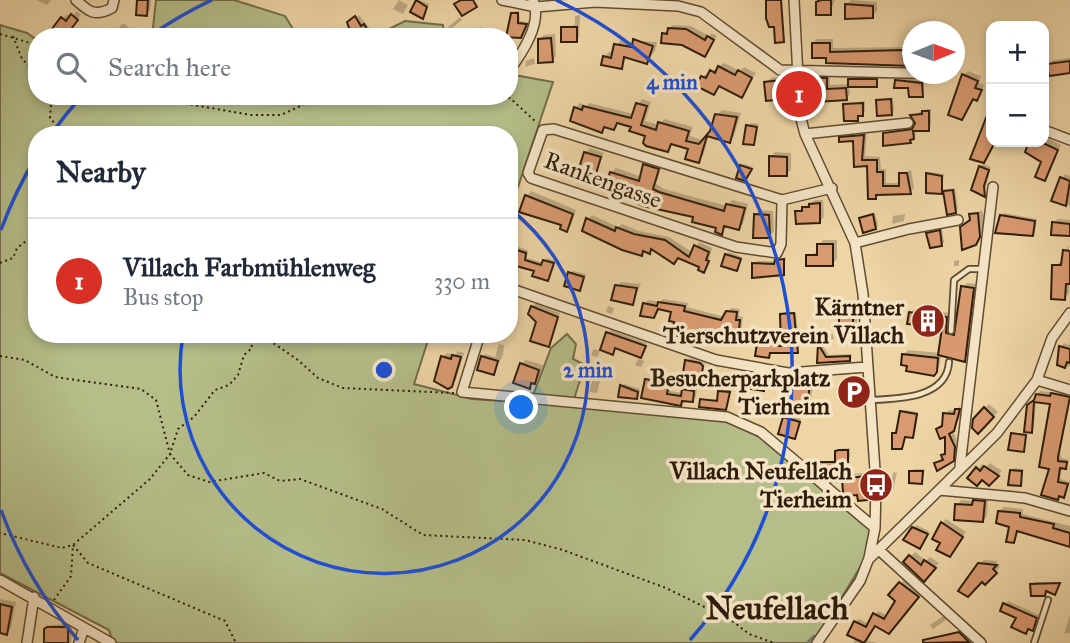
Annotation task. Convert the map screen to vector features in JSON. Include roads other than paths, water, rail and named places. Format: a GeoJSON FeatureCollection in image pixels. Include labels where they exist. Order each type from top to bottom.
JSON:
{"type":"FeatureCollection","features":[{"type":"Feature","properties":{"kind":"street"},"geometry":{"type":"LineString","coordinates":[[76,0],[89,13],[100,14],[111,8],[114,0]]}},
{"type":"Feature","properties":{"kind":"street"},"geometry":{"type":"LineString","coordinates":[[502,0],[535,4],[595,2],[678,6],[701,12],[780,70],[902,73]]}},
{"type":"Feature","properties":{"kind":"street"},"geometry":{"type":"LineString","coordinates":[[794,0],[805,134],[855,243],[863,294],[876,528],[860,582],[817,643]]}},
{"type":"Feature","properties":{"kind":"street"},"geometry":{"type":"LineString","coordinates":[[518,58],[529,41],[535,4]]}},
{"type":"Feature","properties":{"kind":"street"},"geometry":{"type":"LineString","coordinates":[[805,134],[908,123]]}},
{"type":"Feature","properties":{"kind":"street","name":"Rankengasse"},"geometry":{"type":"LineString","coordinates":[[543,130],[582,137],[782,200],[781,244],[777,253],[736,247],[531,178],[528,173],[543,130]]}},
{"type":"Feature","properties":{"kind":"street"},"geometry":{"type":"LineString","coordinates":[[1049,132],[1070,140]]}},
{"type":"Feature","properties":{"kind":"street"},"geometry":{"type":"LineString","coordinates":[[960,466],[993,187]]}},
{"type":"Feature","properties":{"kind":"street"},"geometry":{"type":"LineString","coordinates":[[782,200],[832,188]]}},
{"type":"Feature","properties":{"kind":"street"},"geometry":{"type":"LineString","coordinates":[[855,243],[958,220]]}},
{"type":"Feature","properties":{"kind":"street"},"geometry":{"type":"LineString","coordinates":[[518,291],[716,360],[788,373],[867,367]]}},
{"type":"Feature","properties":{"kind":"street"},"geometry":{"type":"LineString","coordinates":[[869,558],[960,466],[997,433],[1037,380],[1052,338],[1070,313]]}},
{"type":"Feature","properties":{"kind":"street"},"geometry":{"type":"LineString","coordinates":[[477,343],[462,392],[727,416],[761,432],[876,528]]}},
{"type":"Feature","properties":{"kind":"street"},"geometry":{"type":"LineString","coordinates":[[1037,380],[1070,390]]}},
{"type":"Feature","properties":{"kind":"street"},"geometry":{"type":"LineString","coordinates":[[939,490],[1025,498],[1070,511]]}},
{"type":"Feature","properties":{"kind":"street"},"geometry":{"type":"LineString","coordinates":[[878,550],[981,643]]}},
{"type":"Feature","properties":{"kind":"street"},"geometry":{"type":"LineString","coordinates":[[0,580],[111,643]]}},
{"type":"Feature","properties":{"kind":"street"},"geometry":{"type":"LineString","coordinates":[[27,643],[34,597]]}},
{"type":"Feature","properties":{"kind":"street"},"geometry":{"type":"LineString","coordinates":[[79,643],[83,628]]}},
{"type":"Feature","properties":{"kind":"lane"},"geometry":{"type":"LineString","coordinates":[[951,331],[954,280],[969,269],[982,269]]}},
{"type":"Feature","properties":{"kind":"lane"},"geometry":{"type":"LineString","coordinates":[[853,379],[854,396],[914,396],[937,386],[948,374],[949,362]]}},
{"type":"Feature","properties":{"kind":"lane"},"geometry":{"type":"LineString","coordinates":[[1034,643],[1048,600]]}},
{"type":"Feature","properties":{"kind":"waterway"},"geometry":{"type":"LineString","coordinates":[[807,643],[814,636]]}},
{"type":"Feature","properties":{"kind":"place","name":"Villach Farbmühlenweg"},"geometry":{"type":"Point","coordinates":[799,94]}},
{"type":"Feature","properties":{"kind":"place","name":"Kärntner Tierschutzverein Villach"},"geometry":{"type":"Point","coordinates":[928,321]}},
{"type":"Feature","properties":{"kind":"place","name":"Besucherparkplatz Tierheim"},"geometry":{"type":"Point","coordinates":[854,392]}},
{"type":"Feature","properties":{"kind":"place","name":"Villach Neufellach Tierheim"},"geometry":{"type":"Point","coordinates":[876,485]}},
{"type":"Feature","properties":{"kind":"district","name":"Neufellach"},"geometry":{"type":"Point","coordinates":[777,608]}}]}
